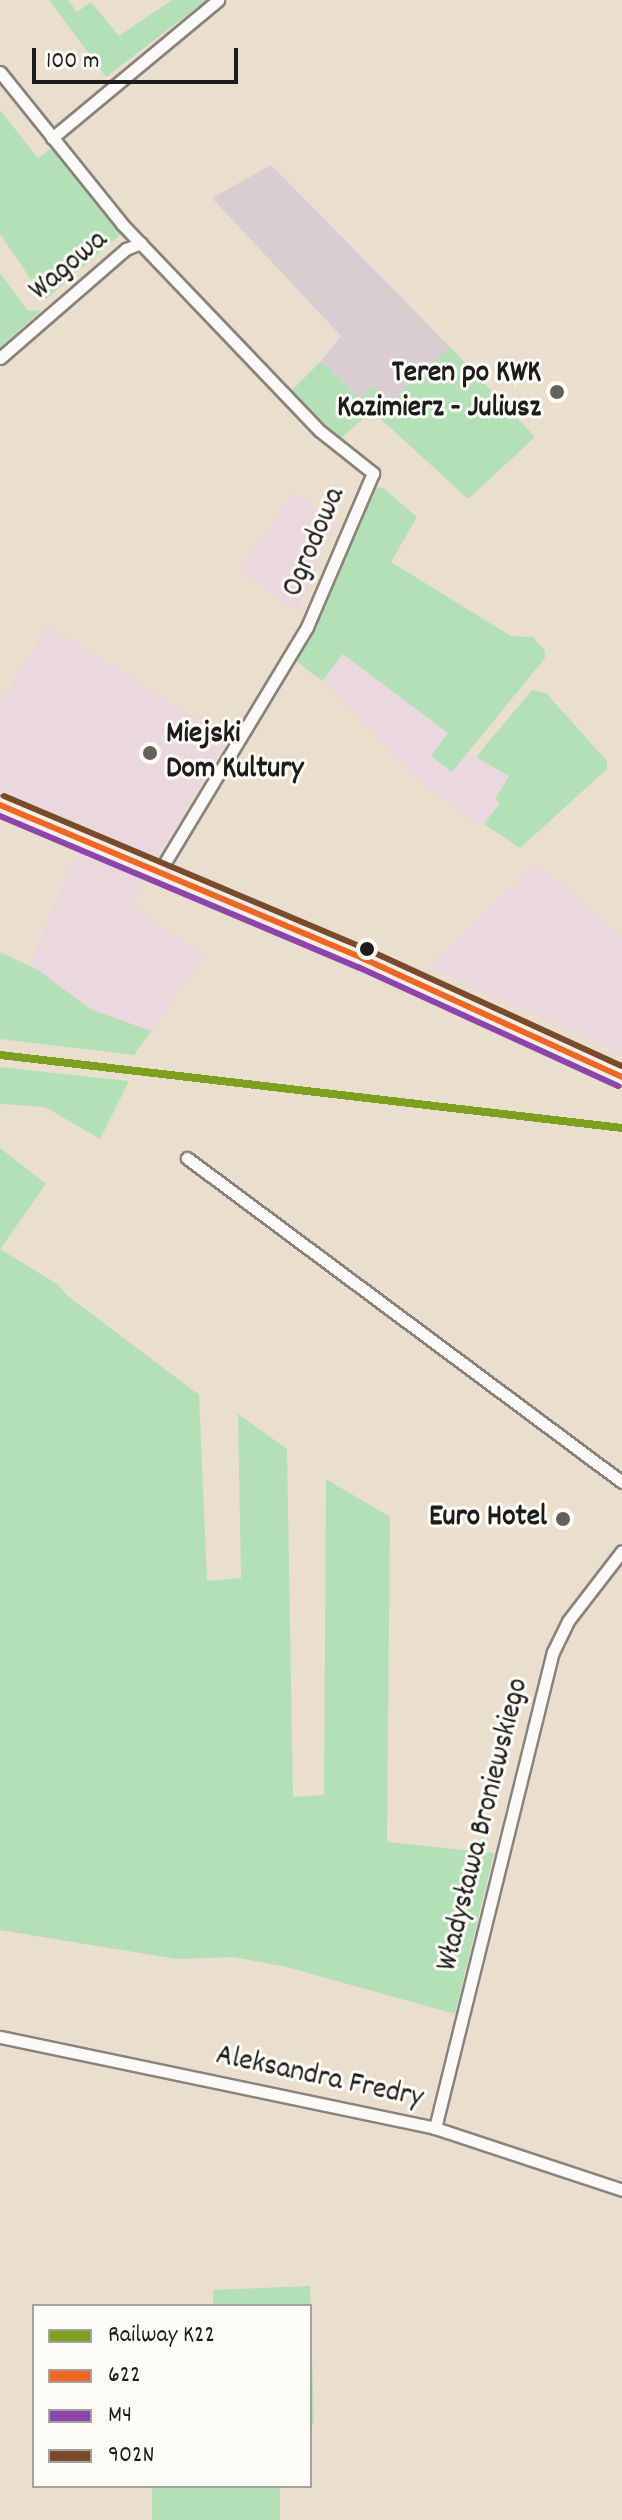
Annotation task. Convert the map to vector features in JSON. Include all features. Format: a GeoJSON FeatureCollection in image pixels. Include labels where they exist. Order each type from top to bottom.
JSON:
{"type":"FeatureCollection","features":[{"type":"Feature","properties":{"kind":"street"},"geometry":{"type":"LineString","coordinates":[[52,138],[218,0]]}},
{"type":"Feature","properties":{"kind":"street","name":"Wagowa"},"geometry":{"type":"LineString","coordinates":[[0,72],[141,243],[126,249],[0,358]]}},
{"type":"Feature","properties":{"kind":"street","name":"Ogrodowa"},"geometry":{"type":"LineString","coordinates":[[141,243],[320,431],[373,473],[326,575],[307,627],[160,871]]}},
{"type":"Feature","properties":{"kind":"street"},"geometry":{"type":"LineString","coordinates":[[0,805],[160,871],[622,1077]]}},
{"type":"Feature","properties":{"kind":"street"},"geometry":{"type":"LineString","coordinates":[[187,1158],[622,1482]]}},
{"type":"Feature","properties":{"kind":"street","name":"Władysława Broniewskiego"},"geometry":{"type":"LineString","coordinates":[[435,2128],[553,1652],[568,1621],[622,1551]]}},
{"type":"Feature","properties":{"kind":"street","name":"Aleksandra Fredry"},"geometry":{"type":"LineString","coordinates":[[0,2037],[435,2128],[622,2190]]}},
{"type":"Feature","properties":{"kind":"shaded area"},"geometry":{"type":"Polygon","coordinates":[[[271,165],[450,347],[389,404],[360,400],[321,361],[341,336],[212,198],[271,165]]]}},
{"type":"Feature","properties":{"kind":"shaded area"},"geometry":{"type":"Polygon","coordinates":[[[294,492],[338,525],[313,564],[317,569],[297,612],[238,569],[294,492]]]}},
{"type":"Feature","properties":{"kind":"shaded area"},"geometry":{"type":"Polygon","coordinates":[[[47,625],[228,738],[155,860],[100,831],[0,792],[0,704],[47,625]]]}},
{"type":"Feature","properties":{"kind":"shaded area"},"geometry":{"type":"Polygon","coordinates":[[[343,653],[448,733],[432,757],[452,772],[469,753],[509,776],[495,798],[500,802],[484,824],[476,824],[428,788],[322,681],[343,653]]]}},
{"type":"Feature","properties":{"kind":"shaded area"},"geometry":{"type":"Polygon","coordinates":[[[77,850],[144,877],[132,905],[205,957],[151,1031],[90,1009],[29,966],[77,850]]]}},
{"type":"Feature","properties":{"kind":"shaded area"},"geometry":{"type":"Polygon","coordinates":[[[537,863],[622,938],[622,1054],[428,967],[537,863]]]}},
{"type":"Feature","properties":{"kind":"green space"},"geometry":{"type":"Polygon","coordinates":[[[49,0],[68,0],[77,12],[91,2],[119,36],[172,0],[207,0],[106,77],[49,0]]]}},
{"type":"Feature","properties":{"kind":"green space"},"geometry":{"type":"Polygon","coordinates":[[[0,110],[38,158],[53,147],[121,234],[45,300],[0,234],[0,110]]]}},
{"type":"Feature","properties":{"kind":"green space"},"geometry":{"type":"Polygon","coordinates":[[[0,273],[28,311],[42,310],[0,347],[0,273]]]}},
{"type":"Feature","properties":{"kind":"green space"},"geometry":{"type":"Polygon","coordinates":[[[450,347],[535,437],[468,499],[372,411],[341,438],[289,393],[321,361],[360,399],[374,386],[389,403],[450,347]]]}},
{"type":"Feature","properties":{"kind":"green space"},"geometry":{"type":"Polygon","coordinates":[[[372,487],[383,488],[417,517],[391,562],[511,636],[533,637],[545,651],[545,658],[452,772],[431,756],[448,733],[343,654],[322,681],[295,660],[309,638],[372,487]]]}},
{"type":"Feature","properties":{"kind":"green space"},"geometry":{"type":"Polygon","coordinates":[[[532,690],[546,693],[607,761],[607,769],[520,848],[484,824],[500,803],[495,799],[509,776],[476,757],[532,690]]]}},
{"type":"Feature","properties":{"kind":"green space"},"geometry":{"type":"Polygon","coordinates":[[[0,952],[38,970],[90,1009],[151,1031],[134,1055],[0,1039],[0,952]]]}},
{"type":"Feature","properties":{"kind":"green space"},"geometry":{"type":"Polygon","coordinates":[[[0,1067],[129,1081],[100,1139],[45,1107],[0,1104],[0,1067]]]}},
{"type":"Feature","properties":{"kind":"green space"},"geometry":{"type":"Polygon","coordinates":[[[0,1148],[46,1184],[0,1249],[0,1148]]]}},
{"type":"Feature","properties":{"kind":"green space"},"geometry":{"type":"Polygon","coordinates":[[[0,1249],[57,1284],[68,1296],[199,1395],[207,1581],[241,1578],[238,1414],[287,1449],[293,1797],[324,1795],[326,1479],[390,1517],[387,1842],[494,1853],[455,2014],[287,1967],[233,1957],[177,1959],[0,1930],[0,1249]]]}},
{"type":"Feature","properties":{"kind":"green space"},"geometry":{"type":"Polygon","coordinates":[[[310,2286],[311,2304],[213,2304],[213,2290],[310,2286]]]}},
{"type":"Feature","properties":{"kind":"green space"},"geometry":{"type":"Polygon","coordinates":[[[312,2355],[314,2424],[312,2424],[312,2355]]]}},
{"type":"Feature","properties":{"kind":"green space"},"geometry":{"type":"Polygon","coordinates":[[[152,2488],[280,2488],[280,2520],[152,2520],[152,2488]]]}},
{"type":"Feature","properties":{"kind":"rail line","name":"K22"},"geometry":{"type":"LineString","coordinates":[[0,1055],[622,1128]]}},
{"type":"Feature","properties":{"kind":"transit line","name":"902N"},"geometry":{"type":"LineString","coordinates":[[4,796],[366,949],[622,1066]]}},
{"type":"Feature","properties":{"kind":"transit line","name":"622"},"geometry":{"type":"LineString","coordinates":[[0,805],[362,958],[622,1077]]}},
{"type":"Feature","properties":{"kind":"transit line","name":"M4"},"geometry":{"type":"LineString","coordinates":[[0,816],[358,967],[618,1086]]}},
{"type":"Feature","properties":{"kind":"place","name":"Teren po KWK Kazimierz - Juliusz"},"geometry":{"type":"Point","coordinates":[557,392]}},
{"type":"Feature","properties":{"kind":"place","name":"Miejski Dom Kultury"},"geometry":{"type":"Point","coordinates":[150,753]}},
{"type":"Feature","properties":{"kind":"place","name":"Euro Hotel"},"geometry":{"type":"Point","coordinates":[563,1519]}}]}
